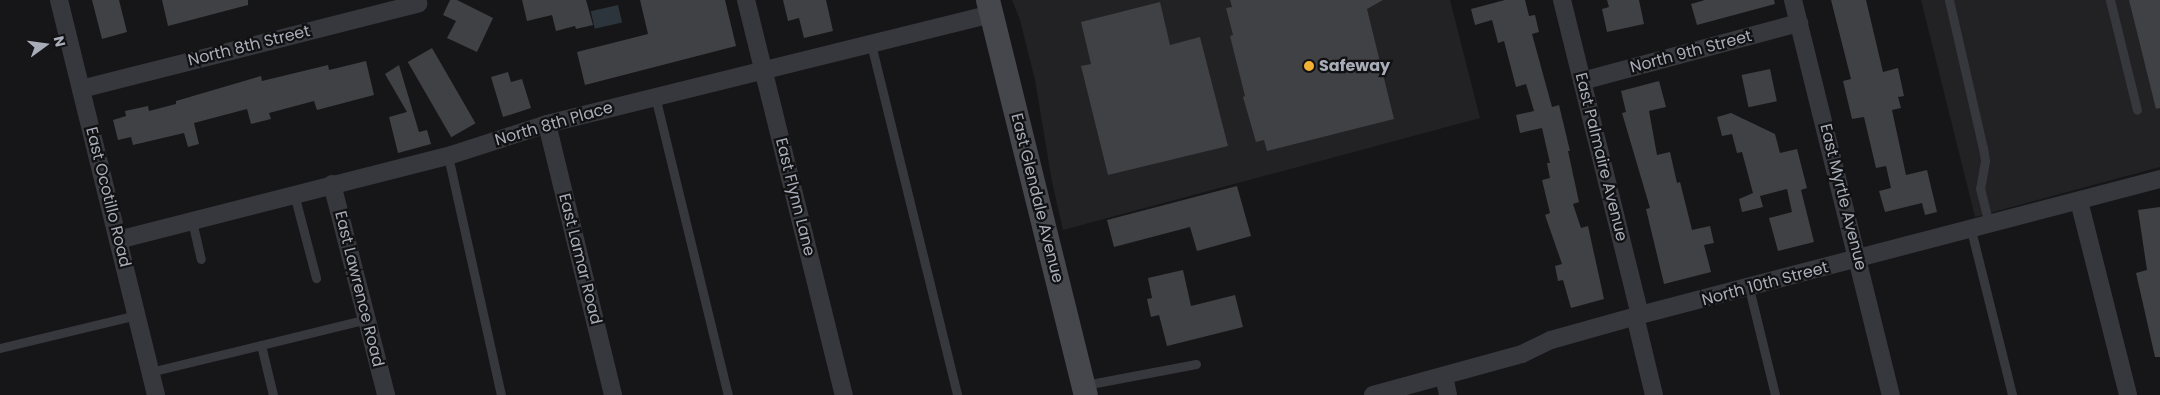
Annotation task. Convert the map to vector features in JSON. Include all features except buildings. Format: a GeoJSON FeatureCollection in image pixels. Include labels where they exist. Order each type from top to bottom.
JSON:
{"type":"FeatureCollection","features":[{"type":"Feature","properties":{"kind":"main road","name":"East Glendale Avenue"},"geometry":{"type":"LineString","coordinates":[[989,7],[1084,390]]}},
{"type":"Feature","properties":{"kind":"street","name":"East Ocotillo Road"},"geometry":{"type":"LineString","coordinates":[[59,0],[156,395]]}},
{"type":"Feature","properties":{"kind":"street","name":"East Flynn Lane"},"geometry":{"type":"LineString","coordinates":[[746,0],[844,395]]}},
{"type":"Feature","properties":{"kind":"street","name":"East Palmaire Avenue"},"geometry":{"type":"LineString","coordinates":[[1562,0],[1638,316],[1654,395]]}},
{"type":"Feature","properties":{"kind":"street","name":"East Myrtle Avenue"},"geometry":{"type":"LineString","coordinates":[[1793,0],[1859,259],[1890,395]]}},
{"type":"Feature","properties":{"kind":"street","name":"North 8th Street"},"geometry":{"type":"LineString","coordinates":[[81,89],[418,4]]}},
{"type":"Feature","properties":{"kind":"street","name":"North 8th Place"},"geometry":{"type":"LineString","coordinates":[[118,240],[448,156],[547,124],[871,44],[989,7]]}},
{"type":"Feature","properties":{"kind":"street","name":"North 9th Street"},"geometry":{"type":"LineString","coordinates":[[1582,80],[1799,22]]}},
{"type":"Feature","properties":{"kind":"street","name":"East Lamar Road"},"geometry":{"type":"LineString","coordinates":[[547,124],[613,395]]}},
{"type":"Feature","properties":{"kind":"street","name":"North 10th Street"},"geometry":{"type":"LineString","coordinates":[[1373,395],[1522,354],[1551,340],[1638,316],[2160,179]]}},
{"type":"Feature","properties":{"kind":"street","name":"East Lawrence Road"},"geometry":{"type":"LineString","coordinates":[[332,184],[386,395]]}},
{"type":"Feature","properties":{"kind":"street"},"geometry":{"type":"LineString","coordinates":[[2079,201],[2128,395]]}},
{"type":"Feature","properties":{"kind":"street"},"geometry":{"type":"LineString","coordinates":[[1444,376],[1448,395]]}},
{"type":"Feature","properties":{"kind":"lane"},"geometry":{"type":"LineString","coordinates":[[1950,0],[1983,148],[1985,161],[1980,188],[1989,225]]}},
{"type":"Feature","properties":{"kind":"lane"},"geometry":{"type":"LineString","coordinates":[[2110,0],[2137,110]]}},
{"type":"Feature","properties":{"kind":"lane"},"geometry":{"type":"LineString","coordinates":[[871,44],[957,395]]}},
{"type":"Feature","properties":{"kind":"lane"},"geometry":{"type":"LineString","coordinates":[[655,96],[728,395]]}},
{"type":"Feature","properties":{"kind":"lane"},"geometry":{"type":"LineString","coordinates":[[448,156],[501,395]]}},
{"type":"Feature","properties":{"kind":"lane"},"geometry":{"type":"LineString","coordinates":[[294,194],[316,278]]}},
{"type":"Feature","properties":{"kind":"lane"},"geometry":{"type":"LineString","coordinates":[[192,221],[201,258]]}},
{"type":"Feature","properties":{"kind":"lane"},"geometry":{"type":"LineString","coordinates":[[1971,230],[2012,395]]}},
{"type":"Feature","properties":{"kind":"lane"},"geometry":{"type":"LineString","coordinates":[[1749,288],[1775,395]]}},
{"type":"Feature","properties":{"kind":"lane"},"geometry":{"type":"LineString","coordinates":[[0,348],[136,315]]}},
{"type":"Feature","properties":{"kind":"lane"},"geometry":{"type":"LineString","coordinates":[[150,372],[367,319]]}},
{"type":"Feature","properties":{"kind":"lane"},"geometry":{"type":"LineString","coordinates":[[261,345],[273,395]]}},
{"type":"Feature","properties":{"kind":"lane"},"geometry":{"type":"LineString","coordinates":[[1084,390],[1108,379],[1196,364]]}},
{"type":"Feature","properties":{"kind":"shaded area"},"geometry":{"type":"Polygon","coordinates":[[[1012,0],[1450,0],[1480,118],[1063,230],[1052,182],[1035,80],[1020,20],[1012,0]]]}},
{"type":"Feature","properties":{"kind":"shaded area"},"geometry":{"type":"Polygon","coordinates":[[[1921,0],[2160,0],[2160,167],[1975,217],[1921,0]]]}},
{"type":"Feature","properties":{"kind":"shaded area"},"geometry":{"type":"Polygon","coordinates":[[[618,5],[622,23],[595,29],[591,11],[618,5]]]}},
{"type":"Feature","properties":{"kind":"place","name":"Safeway"},"geometry":{"type":"Point","coordinates":[1309,66]}}]}
